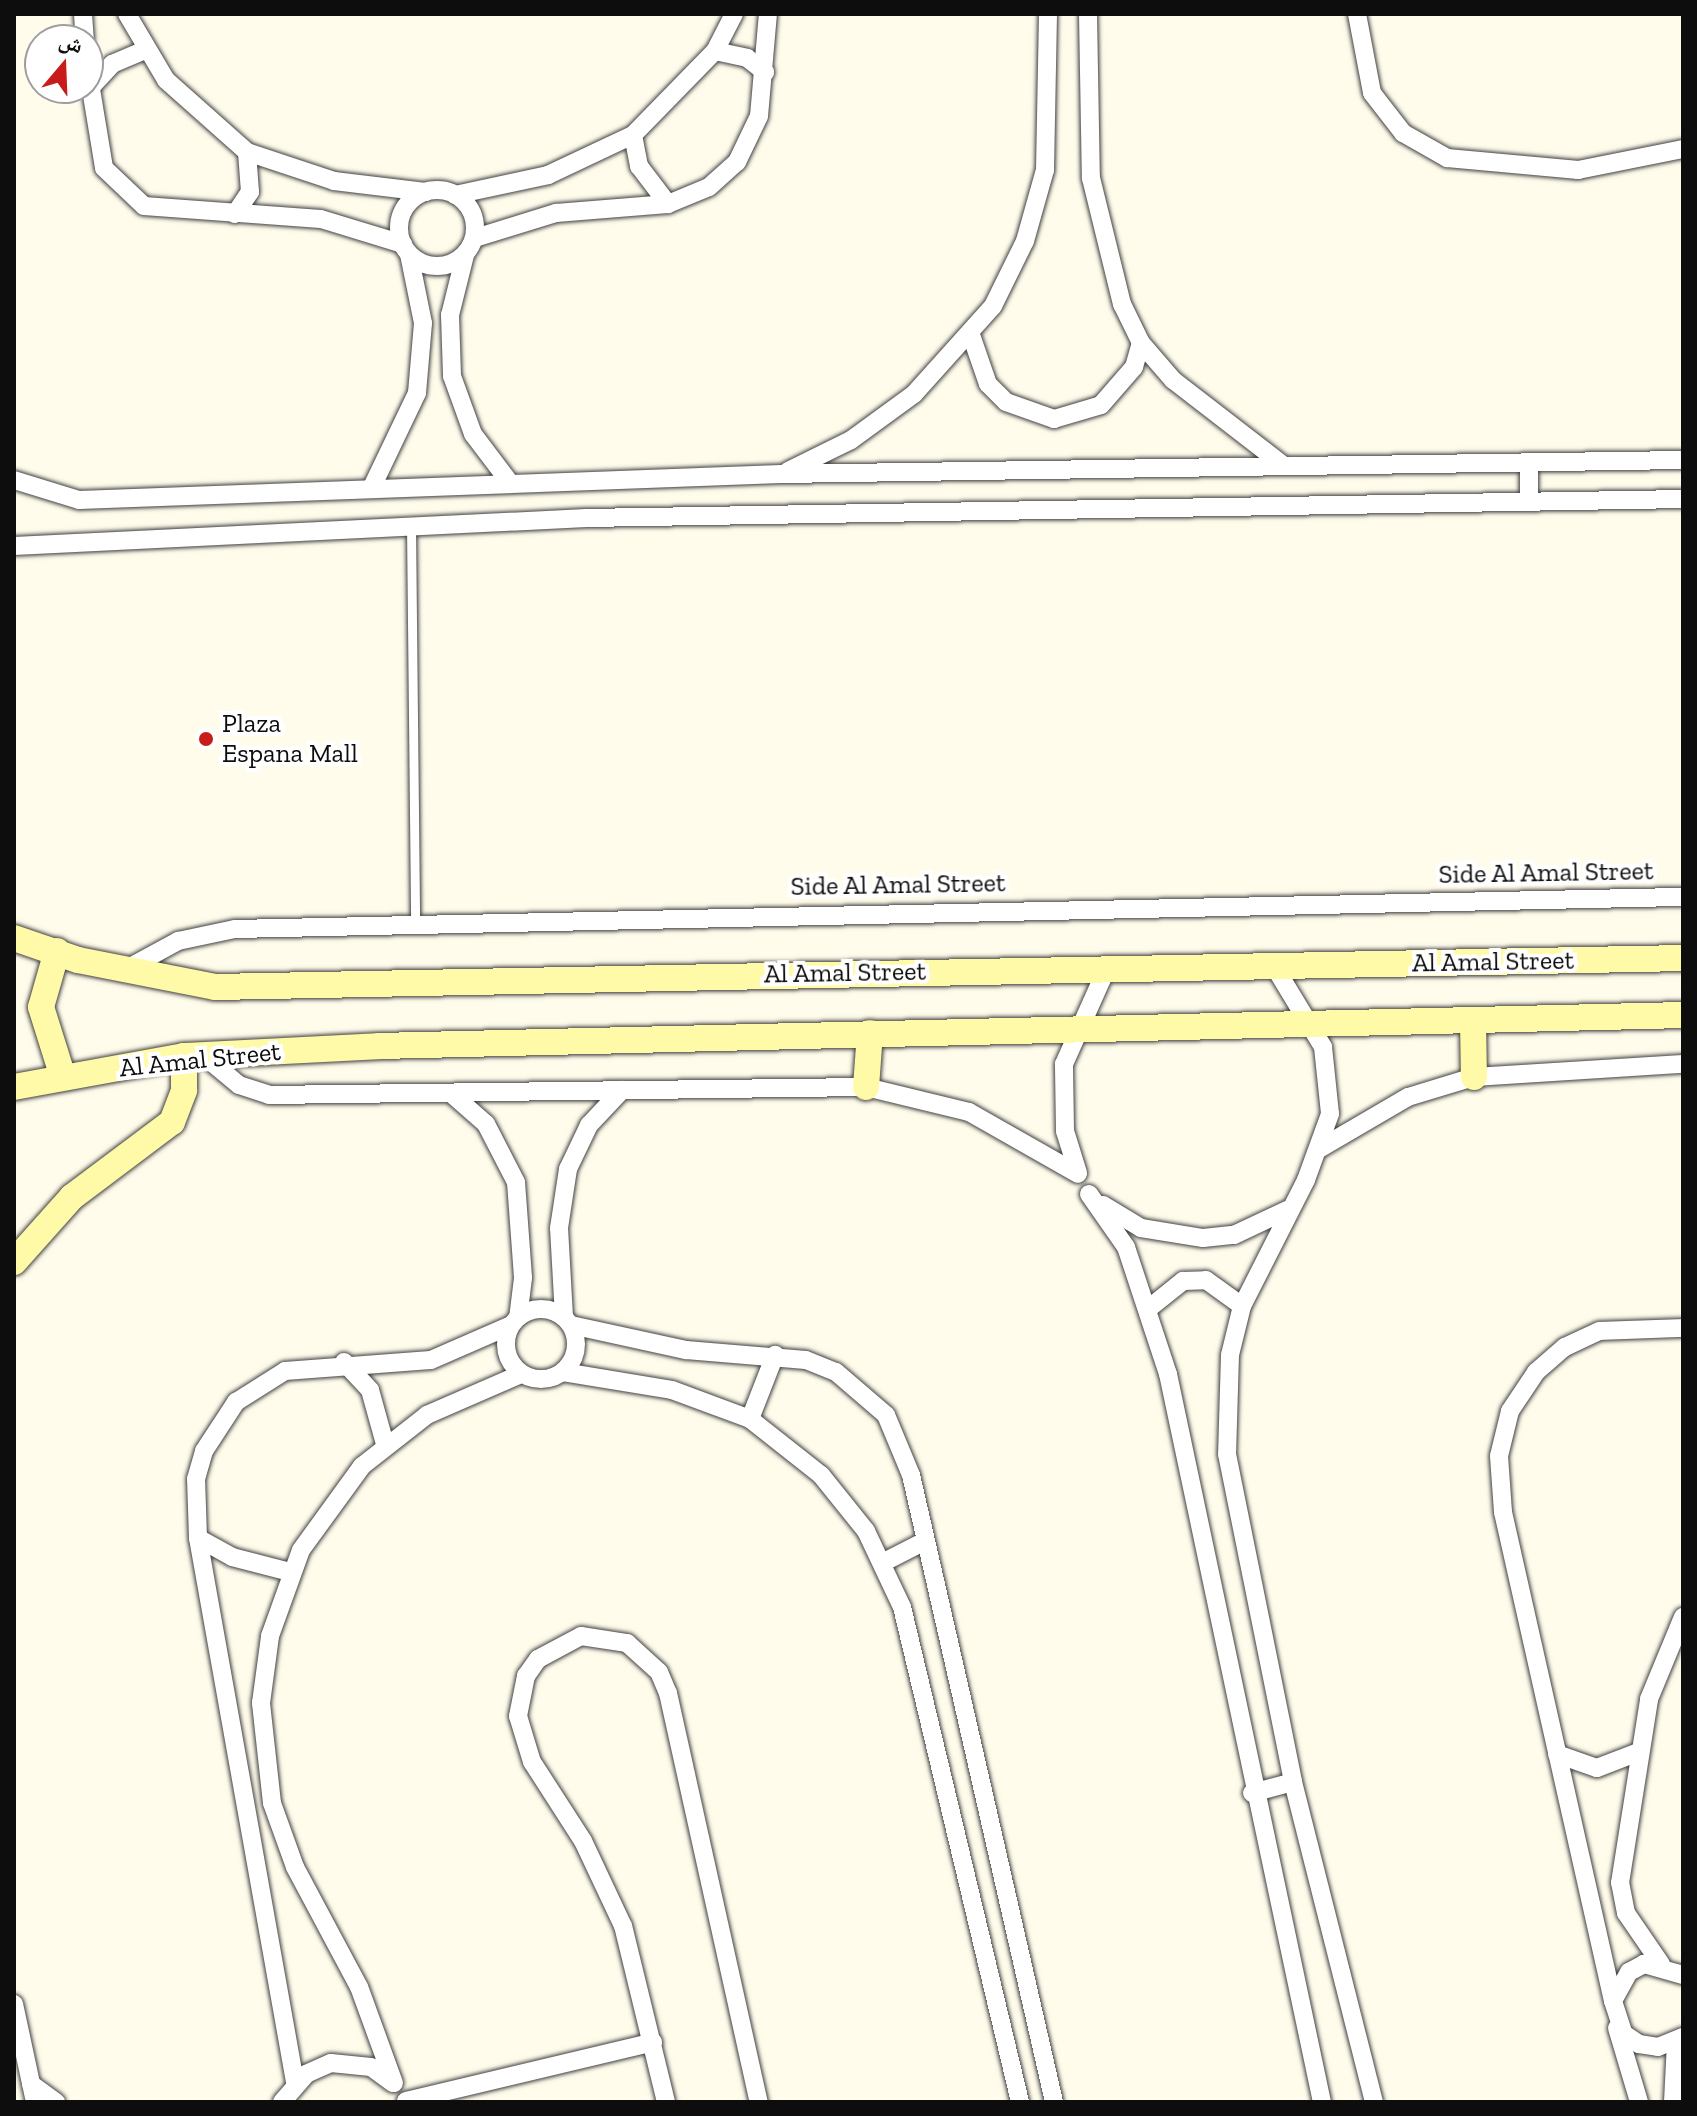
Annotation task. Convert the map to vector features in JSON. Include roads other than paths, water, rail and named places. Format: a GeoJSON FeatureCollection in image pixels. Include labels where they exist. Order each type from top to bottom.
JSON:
{"type":"FeatureCollection","features":[{"type":"Feature","properties":{"kind":"main road","name":"Al Amal Street"},"geometry":{"type":"LineString","coordinates":[[14,938],[123,971],[215,987],[1683,958]]}},
{"type":"Feature","properties":{"kind":"main road"},"geometry":{"type":"LineString","coordinates":[[57,951],[41,1007],[63,1077]]}},
{"type":"Feature","properties":{"kind":"main road","name":"Al Amal Street"},"geometry":{"type":"LineString","coordinates":[[14,1087],[194,1055],[870,1033],[1314,1026],[1683,1015]]}},
{"type":"Feature","properties":{"kind":"main road"},"geometry":{"type":"LineString","coordinates":[[1473,1021],[1474,1077]]}},
{"type":"Feature","properties":{"kind":"main road"},"geometry":{"type":"LineString","coordinates":[[866,1087],[870,1033]]}},
{"type":"Feature","properties":{"kind":"main road"},"geometry":{"type":"LineString","coordinates":[[14,1262],[72,1197],[172,1122],[194,1055]]}},
{"type":"Feature","properties":{"kind":"street"},"geometry":{"type":"LineString","coordinates":[[127,14],[143,51],[191,106],[247,152],[334,181],[455,195],[548,175],[633,135],[715,51],[734,14]]}},
{"type":"Feature","properties":{"kind":"street"},"geometry":{"type":"LineString","coordinates":[[475,238],[556,213],[668,204],[709,187],[737,162],[759,116],[768,14]]}},
{"type":"Feature","properties":{"kind":"street"},"geometry":{"type":"LineString","coordinates":[[781,474],[884,418],[971,335],[1010,274],[1037,206],[1050,134],[1048,14]]}},
{"type":"Feature","properties":{"kind":"street"},"geometry":{"type":"LineString","coordinates":[[1088,14],[1097,221],[1141,343],[1207,413],[1285,466]]}},
{"type":"Feature","properties":{"kind":"street"},"geometry":{"type":"LineString","coordinates":[[1357,14],[1372,93],[1403,133],[1447,158],[1578,170],[1683,149]]}},
{"type":"Feature","properties":{"kind":"street"},"geometry":{"type":"LineString","coordinates":[[104,69],[143,51]]}},
{"type":"Feature","properties":{"kind":"street"},"geometry":{"type":"LineString","coordinates":[[715,51],[747,58],[765,72]]}},
{"type":"Feature","properties":{"kind":"street"},"geometry":{"type":"LineString","coordinates":[[92,104],[99,155],[119,190],[167,212],[321,219],[406,249],[443,266],[465,255]]}},
{"type":"Feature","properties":{"kind":"street"},"geometry":{"type":"LineString","coordinates":[[633,135],[639,166],[668,204]]}},
{"type":"Feature","properties":{"kind":"street"},"geometry":{"type":"LineString","coordinates":[[235,214],[253,179],[247,152]]}},
{"type":"Feature","properties":{"kind":"street"},"geometry":{"type":"LineString","coordinates":[[372,487],[417,393],[423,323],[400,219],[425,192]]}},
{"type":"Feature","properties":{"kind":"street"},"geometry":{"type":"LineString","coordinates":[[455,195],[473,213],[475,238],[465,255],[450,315],[452,376],[473,434],[510,483]]}},
{"type":"Feature","properties":{"kind":"street"},"geometry":{"type":"LineString","coordinates":[[971,335],[988,384],[1006,402],[1054,419],[1101,405],[1134,367],[1141,343]]}},
{"type":"Feature","properties":{"kind":"street"},"geometry":{"type":"LineString","coordinates":[[14,480],[79,500],[781,474],[1683,460]]}},
{"type":"Feature","properties":{"kind":"street"},"geometry":{"type":"LineString","coordinates":[[1529,463],[1529,502]]}},
{"type":"Feature","properties":{"kind":"street"},"geometry":{"type":"LineString","coordinates":[[14,546],[411,526],[1683,499]]}},
{"type":"Feature","properties":{"kind":"street","name":"Side Al Amal Street"},"geometry":{"type":"LineString","coordinates":[[123,971],[206,933],[415,921],[1683,897]]}},
{"type":"Feature","properties":{"kind":"street"},"geometry":{"type":"LineString","coordinates":[[1274,966],[1314,1026],[1330,1080],[1319,1149],[1242,1306],[1230,1355],[1227,1454],[1293,1782],[1374,2102]]}},
{"type":"Feature","properties":{"kind":"street"},"geometry":{"type":"LineString","coordinates":[[1107,968],[1076,1030],[1062,1108],[1078,1174],[1126,1247],[1168,1374],[1252,1793],[1322,2101]]}},
{"type":"Feature","properties":{"kind":"street"},"geometry":{"type":"LineString","coordinates":[[194,1055],[226,1077],[269,1095],[453,1095],[866,1087],[969,1112],[1078,1174]]}},
{"type":"Feature","properties":{"kind":"street"},"geometry":{"type":"LineString","coordinates":[[1319,1149],[1377,1112],[1474,1077],[1683,1064]]}},
{"type":"Feature","properties":{"kind":"street"},"geometry":{"type":"LineString","coordinates":[[563,1372],[576,1344],[567,1321],[559,1228],[568,1169],[589,1125],[622,1090]]}},
{"type":"Feature","properties":{"kind":"street"},"geometry":{"type":"LineString","coordinates":[[453,1095],[486,1124],[516,1182],[523,1278],[507,1356],[521,1374]]}},
{"type":"Feature","properties":{"kind":"street"},"geometry":{"type":"LineString","coordinates":[[1089,1194],[1113,1213],[1172,1236],[1234,1235],[1291,1208]]}},
{"type":"Feature","properties":{"kind":"street"},"geometry":{"type":"LineString","coordinates":[[1148,1309],[1183,1281],[1206,1280],[1242,1306]]}},
{"type":"Feature","properties":{"kind":"street"},"geometry":{"type":"LineString","coordinates":[[295,2082],[198,1538],[196,1479],[217,1425],[236,1402],[285,1371],[344,1362],[431,1360],[540,1308],[567,1321],[686,1350],[775,1355],[836,1372],[886,1415],[902,1444],[1054,2102]]}},
{"type":"Feature","properties":{"kind":"street"},"geometry":{"type":"LineString","coordinates":[[1639,2102],[1614,2009],[1503,1512],[1499,1456],[1510,1411],[1536,1372],[1565,1347],[1600,1331],[1683,1328]]}},
{"type":"Feature","properties":{"kind":"street"},"geometry":{"type":"LineString","coordinates":[[750,1419],[775,1355]]}},
{"type":"Feature","properties":{"kind":"street"},"geometry":{"type":"LineString","coordinates":[[344,1362],[370,1390],[385,1444]]}},
{"type":"Feature","properties":{"kind":"street"},"geometry":{"type":"LineString","coordinates":[[653,2042],[406,2102],[394,2083],[350,1966],[295,1867],[267,1781],[264,1669],[290,1572],[337,1494],[385,1444],[449,1402],[521,1374],[547,1379],[563,1372],[672,1390],[750,1419],[821,1475],[884,1562],[902,1607],[1020,2102]]}},
{"type":"Feature","properties":{"kind":"street"},"geometry":{"type":"LineString","coordinates":[[198,1538],[242,1561],[290,1572]]}},
{"type":"Feature","properties":{"kind":"street"},"geometry":{"type":"LineString","coordinates":[[884,1562],[923,1542]]}},
{"type":"Feature","properties":{"kind":"street"},"geometry":{"type":"LineString","coordinates":[[1676,1969],[1626,1913],[1620,1883],[1636,1753],[1649,1699],[1683,1617]]}},
{"type":"Feature","properties":{"kind":"street"},"geometry":{"type":"LineString","coordinates":[[666,2102],[623,1926],[583,1841],[532,1762],[518,1716],[526,1676],[538,1659],[581,1636],[627,1643],[664,1682],[759,2102]]}},
{"type":"Feature","properties":{"kind":"street"},"geometry":{"type":"LineString","coordinates":[[1557,1754],[1597,1768],[1636,1753]]}},
{"type":"Feature","properties":{"kind":"street"},"geometry":{"type":"LineString","coordinates":[[1252,1793],[1293,1782]]}},
{"type":"Feature","properties":{"kind":"street"},"geometry":{"type":"LineString","coordinates":[[1614,2009],[1629,1972],[1676,1969]]}},
{"type":"Feature","properties":{"kind":"street"},"geometry":{"type":"LineString","coordinates":[[14,2004],[33,2093],[56,2102]]}},
{"type":"Feature","properties":{"kind":"street"},"geometry":{"type":"LineString","coordinates":[[1614,2009],[1639,2044],[1680,2039],[1673,2102]]}},
{"type":"Feature","properties":{"kind":"street"},"geometry":{"type":"LineString","coordinates":[[282,2102],[295,2082],[344,2062],[371,2067],[394,2083]]}},
{"type":"Feature","properties":{"kind":"lane"},"geometry":{"type":"LineString","coordinates":[[411,526],[415,921]]}},
{"type":"Feature","properties":{"kind":"place","name":"Plaza Espana Mall"},"geometry":{"type":"Point","coordinates":[206,739]}}]}
